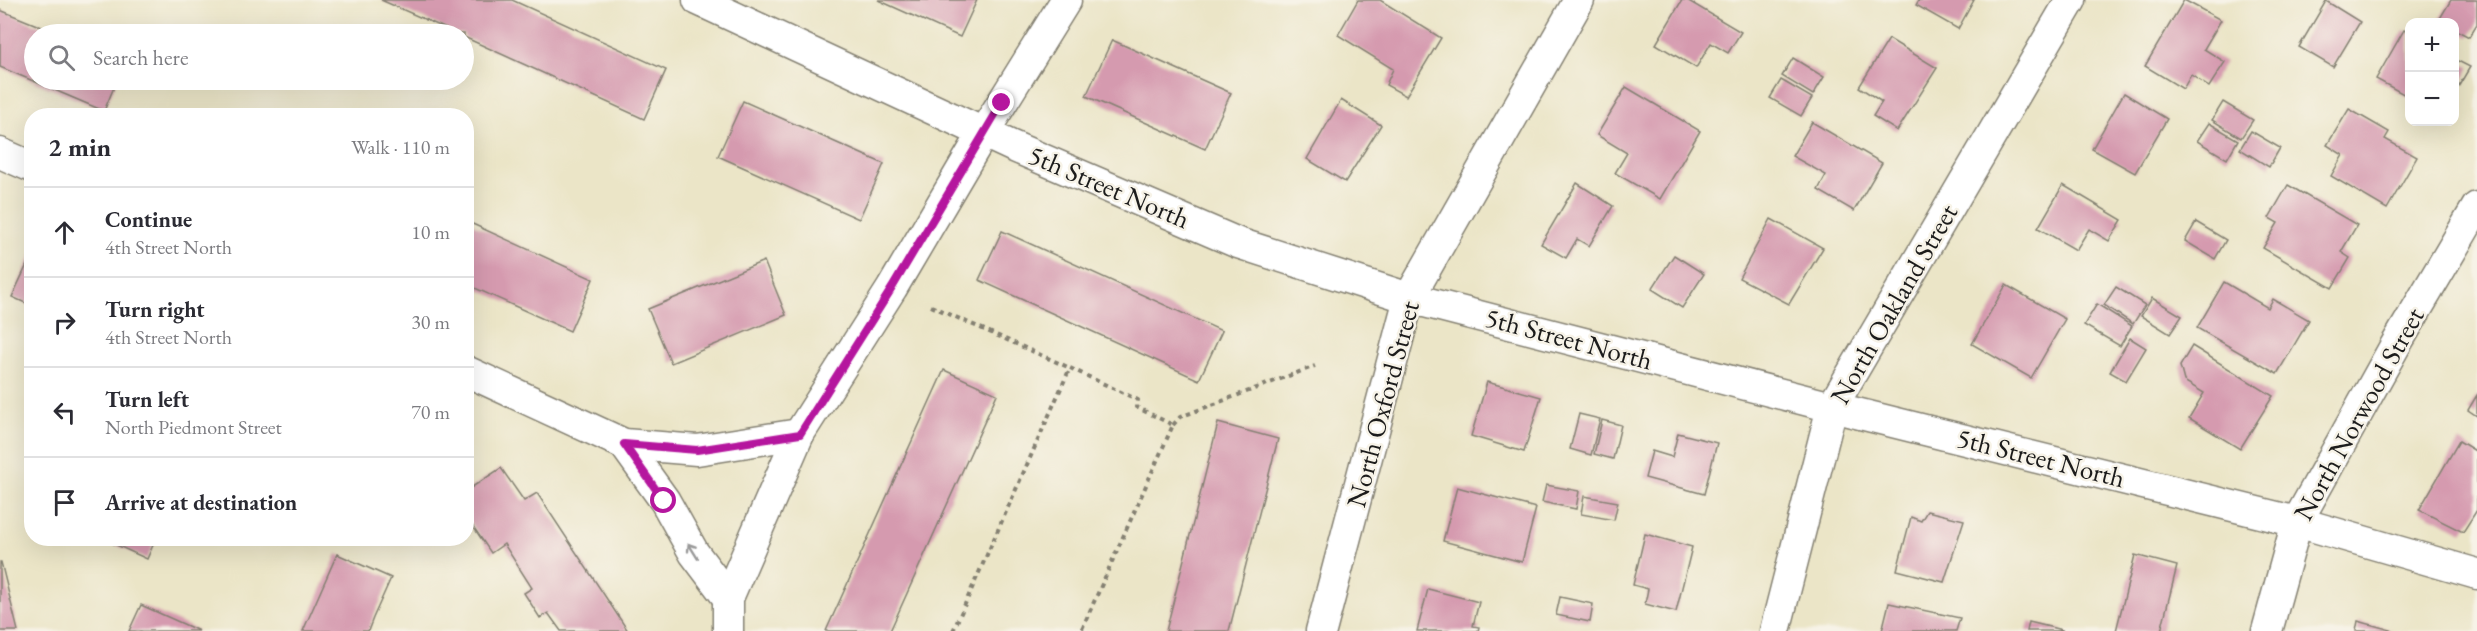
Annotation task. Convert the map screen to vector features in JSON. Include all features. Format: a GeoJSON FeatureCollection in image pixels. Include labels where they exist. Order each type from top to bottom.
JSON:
{"type":"FeatureCollection","features":[{"type":"Feature","properties":{"kind":"street","name":"5th Street North"},"geometry":{"type":"LineString","coordinates":[[698,0],[984,132],[1238,243],[1409,298],[1832,407],[2297,522],[2477,574]]}},
{"type":"Feature","properties":{"kind":"street"},"geometry":{"type":"LineString","coordinates":[[728,631],[728,598],[800,434],[892,288],[984,132],[1066,0]]}},
{"type":"Feature","properties":{"kind":"street","name":"North Oxford Street"},"geometry":{"type":"LineString","coordinates":[[1322,631],[1409,298],[1579,0]]}},
{"type":"Feature","properties":{"kind":"street","name":"North Oakland Street"},"geometry":{"type":"LineString","coordinates":[[1775,631],[1832,407],[2071,0]]}},
{"type":"Feature","properties":{"kind":"street"},"geometry":{"type":"LineString","coordinates":[[0,153],[24,164]]}},
{"type":"Feature","properties":{"kind":"street","name":"North Norwood Street"},"geometry":{"type":"LineString","coordinates":[[2267,631],[2297,522],[2395,346],[2477,207]]}},
{"type":"Feature","properties":{"kind":"street"},"geometry":{"type":"LineString","coordinates":[[474,374],[624,444],[697,450],[800,434]]}},
{"type":"Feature","properties":{"kind":"street"},"geometry":{"type":"LineString","coordinates":[[624,444],[664,501],[694,553],[728,598]]}},
{"type":"Feature","properties":{"kind":"path"},"geometry":{"type":"LineString","coordinates":[[931,306],[1138,400],[1136,407],[1173,425]]}},
{"type":"Feature","properties":{"kind":"path"},"geometry":{"type":"LineString","coordinates":[[1081,631],[1173,425],[1180,417],[1315,366]]}},
{"type":"Feature","properties":{"kind":"path"},"geometry":{"type":"LineString","coordinates":[[953,631],[1070,368]]}},
{"type":"Feature","properties":{"kind":"building"},"geometry":{"type":"Polygon","coordinates":[[[381,0],[512,0],[666,70],[644,119],[474,42],[474,24],[435,24],[381,0]]]}},
{"type":"Feature","properties":{"kind":"building"},"geometry":{"type":"Polygon","coordinates":[[[878,0],[977,0],[960,37],[878,0]]]}},
{"type":"Feature","properties":{"kind":"building"},"geometry":{"type":"Polygon","coordinates":[[[1358,0],[1380,0],[1441,38],[1406,96],[1386,85],[1393,69],[1338,35],[1358,0]]]}},
{"type":"Feature","properties":{"kind":"building"},"geometry":{"type":"Polygon","coordinates":[[[1682,0],[1687,0],[1741,32],[1728,53],[1711,43],[1696,68],[1656,44],[1682,0]]]}},
{"type":"Feature","properties":{"kind":"building"},"geometry":{"type":"Polygon","coordinates":[[[1919,0],[1974,0],[1958,29],[1916,5],[1919,0]]]}},
{"type":"Feature","properties":{"kind":"building"},"geometry":{"type":"Polygon","coordinates":[[[2184,0],[2221,20],[2204,49],[2225,62],[2209,87],[2191,75],[2183,89],[2145,66],[2184,0]]]}},
{"type":"Feature","properties":{"kind":"building"},"geometry":{"type":"Polygon","coordinates":[[[2451,0],[2477,0],[2477,24],[2469,37],[2459,32],[2459,18],[2440,18],[2451,0]]]}},
{"type":"Feature","properties":{"kind":"building"},"geometry":{"type":"Polygon","coordinates":[[[2326,1],[2360,22],[2333,67],[2299,47],[2326,1]]]}},
{"type":"Feature","properties":{"kind":"building"},"geometry":{"type":"Polygon","coordinates":[[[0,10],[34,24],[24,24],[24,77],[0,67],[0,10]]]}},
{"type":"Feature","properties":{"kind":"building"},"geometry":{"type":"Polygon","coordinates":[[[2404,30],[2405,95],[2376,79],[2404,30]]]}},
{"type":"Feature","properties":{"kind":"building"},"geometry":{"type":"Polygon","coordinates":[[[1889,39],[1937,68],[1897,131],[1873,116],[1882,102],[1859,87],[1889,39]]]}},
{"type":"Feature","properties":{"kind":"building"},"geometry":{"type":"Polygon","coordinates":[[[1112,40],[1231,93],[1205,149],[1086,96],[1112,40]]]}},
{"type":"Feature","properties":{"kind":"building"},"geometry":{"type":"Polygon","coordinates":[[[1793,58],[1824,77],[1813,95],[1782,76],[1793,58]]]}},
{"type":"Feature","properties":{"kind":"building"},"geometry":{"type":"Polygon","coordinates":[[[2459,62],[2470,67],[2459,86],[2459,62]]]}},
{"type":"Feature","properties":{"kind":"building"},"geometry":{"type":"Polygon","coordinates":[[[1781,80],[1812,98],[1801,116],[1770,98],[1781,80]]]}},
{"type":"Feature","properties":{"kind":"building"},"geometry":{"type":"Polygon","coordinates":[[[1626,87],[1700,131],[1660,199],[1615,173],[1627,153],[1597,135],[1626,87]]]}},
{"type":"Feature","properties":{"kind":"building"},"geometry":{"type":"Polygon","coordinates":[[[54,90],[113,90],[105,108],[97,108],[54,90]]]}},
{"type":"Feature","properties":{"kind":"building"},"geometry":{"type":"Polygon","coordinates":[[[2124,93],[2167,119],[2135,173],[2092,149],[2124,93]]]}},
{"type":"Feature","properties":{"kind":"building"},"geometry":{"type":"Polygon","coordinates":[[[1341,100],[1381,125],[1345,182],[1307,159],[1341,100]]]}},
{"type":"Feature","properties":{"kind":"building"},"geometry":{"type":"Polygon","coordinates":[[[743,101],[884,164],[859,219],[718,156],[743,101]]]}},
{"type":"Feature","properties":{"kind":"building"},"geometry":{"type":"Polygon","coordinates":[[[2223,102],[2253,120],[2241,138],[2212,120],[2223,102]]]}},
{"type":"Feature","properties":{"kind":"building"},"geometry":{"type":"Polygon","coordinates":[[[2349,109],[2389,132],[2385,139],[2417,157],[2387,209],[2331,176],[2343,155],[2327,145],[2349,109]]]}},
{"type":"Feature","properties":{"kind":"building"},"geometry":{"type":"Polygon","coordinates":[[[1812,122],[1882,163],[1854,211],[1818,190],[1826,175],[1792,156],[1812,122]]]}},
{"type":"Feature","properties":{"kind":"building"},"geometry":{"type":"Polygon","coordinates":[[[2209,123],[2238,140],[2227,159],[2197,141],[2209,123]]]}},
{"type":"Feature","properties":{"kind":"building"},"geometry":{"type":"Polygon","coordinates":[[[2251,131],[2280,148],[2269,167],[2240,149],[2251,131]]]}},
{"type":"Feature","properties":{"kind":"building"},"geometry":{"type":"Polygon","coordinates":[[[1577,183],[1613,206],[1589,246],[1577,239],[1566,258],[1541,244],[1577,183]]]}},
{"type":"Feature","properties":{"kind":"building"},"geometry":{"type":"Polygon","coordinates":[[[2063,185],[2122,220],[2109,241],[2089,229],[2076,250],[2038,228],[2063,185]]]}},
{"type":"Feature","properties":{"kind":"building"},"geometry":{"type":"Polygon","coordinates":[[[2288,185],[2357,225],[2341,252],[2350,258],[2332,288],[2263,248],[2278,223],[2269,218],[2288,185]]]}},
{"type":"Feature","properties":{"kind":"building"},"geometry":{"type":"Polygon","coordinates":[[[1771,219],[1823,248],[1789,304],[1739,278],[1771,219]]]}},
{"type":"Feature","properties":{"kind":"building"},"geometry":{"type":"Polygon","coordinates":[[[2196,222],[2226,240],[2215,259],[2185,241],[2196,222]]]}},
{"type":"Feature","properties":{"kind":"building"},"geometry":{"type":"Polygon","coordinates":[[[474,225],[593,279],[570,331],[474,288],[474,225]]]}},
{"type":"Feature","properties":{"kind":"building"},"geometry":{"type":"Polygon","coordinates":[[[1002,231],[1222,331],[1199,380],[979,280],[1002,231]]]}},
{"type":"Feature","properties":{"kind":"building"},"geometry":{"type":"Polygon","coordinates":[[[1674,255],[1704,274],[1682,308],[1652,289],[1674,255]]]}},
{"type":"Feature","properties":{"kind":"building"},"geometry":{"type":"Polygon","coordinates":[[[764,261],[786,315],[671,363],[648,309],[764,261]]]}},
{"type":"Feature","properties":{"kind":"building"},"geometry":{"type":"Polygon","coordinates":[[[24,271],[24,302],[12,297],[24,271]]]}},
{"type":"Feature","properties":{"kind":"building"},"geometry":{"type":"Polygon","coordinates":[[[2224,282],[2268,308],[2273,299],[2309,320],[2277,374],[2197,328],[2224,282]]]}},
{"type":"Feature","properties":{"kind":"building"},"geometry":{"type":"Polygon","coordinates":[[[2006,285],[2065,319],[2031,378],[1972,344],[2006,285]]]}},
{"type":"Feature","properties":{"kind":"building"},"geometry":{"type":"Polygon","coordinates":[[[2116,287],[2145,305],[2133,324],[2104,305],[2116,287]]]}},
{"type":"Feature","properties":{"kind":"building"},"geometry":{"type":"Polygon","coordinates":[[[2152,298],[2182,316],[2170,334],[2141,316],[2152,298]]]}},
{"type":"Feature","properties":{"kind":"building"},"geometry":{"type":"Polygon","coordinates":[[[2097,304],[2132,326],[2120,346],[2084,325],[2097,304]]]}},
{"type":"Feature","properties":{"kind":"building"},"geometry":{"type":"Polygon","coordinates":[[[2130,338],[2146,348],[2126,381],[2110,372],[2130,338]]]}},
{"type":"Feature","properties":{"kind":"building"},"geometry":{"type":"Polygon","coordinates":[[[2192,346],[2273,396],[2240,449],[2189,418],[2204,393],[2184,381],[2180,366],[2192,346]]]}},
{"type":"Feature","properties":{"kind":"building"},"geometry":{"type":"Polygon","coordinates":[[[944,370],[997,394],[890,631],[826,631],[944,370]]]}},
{"type":"Feature","properties":{"kind":"building"},"geometry":{"type":"Polygon","coordinates":[[[1487,382],[1541,397],[1524,452],[1471,436],[1487,382]]]}},
{"type":"Feature","properties":{"kind":"building"},"geometry":{"type":"Polygon","coordinates":[[[2477,395],[2477,416],[2468,410],[2477,395]]]}},
{"type":"Feature","properties":{"kind":"building"},"geometry":{"type":"Polygon","coordinates":[[[1579,414],[1600,419],[1591,455],[1570,449],[1579,414]]]}},
{"type":"Feature","properties":{"kind":"building"},"geometry":{"type":"Polygon","coordinates":[[[1602,420],[1621,425],[1613,459],[1594,454],[1602,420]]]}},
{"type":"Feature","properties":{"kind":"building"},"geometry":{"type":"Polygon","coordinates":[[[1218,423],[1278,439],[1229,631],[1166,631],[1218,423]]]}},
{"type":"Feature","properties":{"kind":"building"},"geometry":{"type":"Polygon","coordinates":[[[1678,433],[1717,443],[1704,494],[1645,478],[1652,451],[1672,457],[1678,433]]]}},
{"type":"Feature","properties":{"kind":"building"},"geometry":{"type":"Polygon","coordinates":[[[2459,441],[2477,452],[2477,510],[2463,532],[2419,510],[2459,441]]]}},
{"type":"Feature","properties":{"kind":"building"},"geometry":{"type":"Polygon","coordinates":[[[501,468],[524,501],[537,493],[628,631],[561,631],[548,613],[540,618],[524,593],[532,588],[504,544],[491,553],[474,528],[474,486],[501,468]]]}},
{"type":"Feature","properties":{"kind":"building"},"geometry":{"type":"Polygon","coordinates":[[[1546,485],[1579,491],[1576,509],[1542,502],[1546,485]]]}},
{"type":"Feature","properties":{"kind":"building"},"geometry":{"type":"Polygon","coordinates":[[[1457,487],[1536,508],[1522,562],[1443,541],[1457,487]]]}},
{"type":"Feature","properties":{"kind":"building"},"geometry":{"type":"Polygon","coordinates":[[[1584,496],[1618,502],[1614,520],[1581,514],[1584,496]]]}},
{"type":"Feature","properties":{"kind":"building"},"geometry":{"type":"Polygon","coordinates":[[[1927,511],[1964,520],[1944,582],[1897,570],[1911,517],[1921,521],[1927,511]]]}},
{"type":"Feature","properties":{"kind":"building"},"geometry":{"type":"Polygon","coordinates":[[[1645,534],[1692,547],[1676,612],[1645,604],[1648,589],[1633,585],[1645,534]]]}},
{"type":"Feature","properties":{"kind":"building"},"geometry":{"type":"Polygon","coordinates":[[[119,546],[153,546],[147,559],[119,546]]]}},
{"type":"Feature","properties":{"kind":"building"},"geometry":{"type":"Polygon","coordinates":[[[337,554],[391,578],[368,631],[303,631],[337,554]]]}},
{"type":"Feature","properties":{"kind":"building"},"geometry":{"type":"Polygon","coordinates":[[[2135,555],[2177,566],[2161,631],[2116,631],[2135,555]]]}},
{"type":"Feature","properties":{"kind":"building"},"geometry":{"type":"Polygon","coordinates":[[[1,562],[18,631],[0,631],[1,562]]]}},
{"type":"Feature","properties":{"kind":"building"},"geometry":{"type":"Polygon","coordinates":[[[1428,589],[1479,602],[1473,626],[1479,627],[1478,631],[1417,631],[1428,589]]]}},
{"type":"Feature","properties":{"kind":"building"},"geometry":{"type":"Polygon","coordinates":[[[1560,597],[1593,604],[1590,622],[1556,615],[1560,597]]]}},
{"type":"Feature","properties":{"kind":"building"},"geometry":{"type":"Polygon","coordinates":[[[1889,603],[1960,618],[1956,631],[1882,631],[1889,603]]]}},
{"type":"Feature","properties":{"kind":"building"},"geometry":{"type":"Polygon","coordinates":[[[141,605],[199,631],[129,631],[141,605]]]}},
{"type":"Feature","properties":{"kind":"building"},"geometry":{"type":"Polygon","coordinates":[[[2358,621],[2391,630],[2391,631],[2356,631],[2358,621]]]}},
{"type":"Feature","properties":{"kind":"building"},"geometry":{"type":"Polygon","coordinates":[[[2029,622],[2062,630],[2027,631],[2029,622]]]}},
{"type":"Feature","properties":{"kind":"route"},"geometry":{"type":"LineString","coordinates":[[664,501],[624,444],[697,450],[800,434],[892,288],[1002,103]]}}]}
